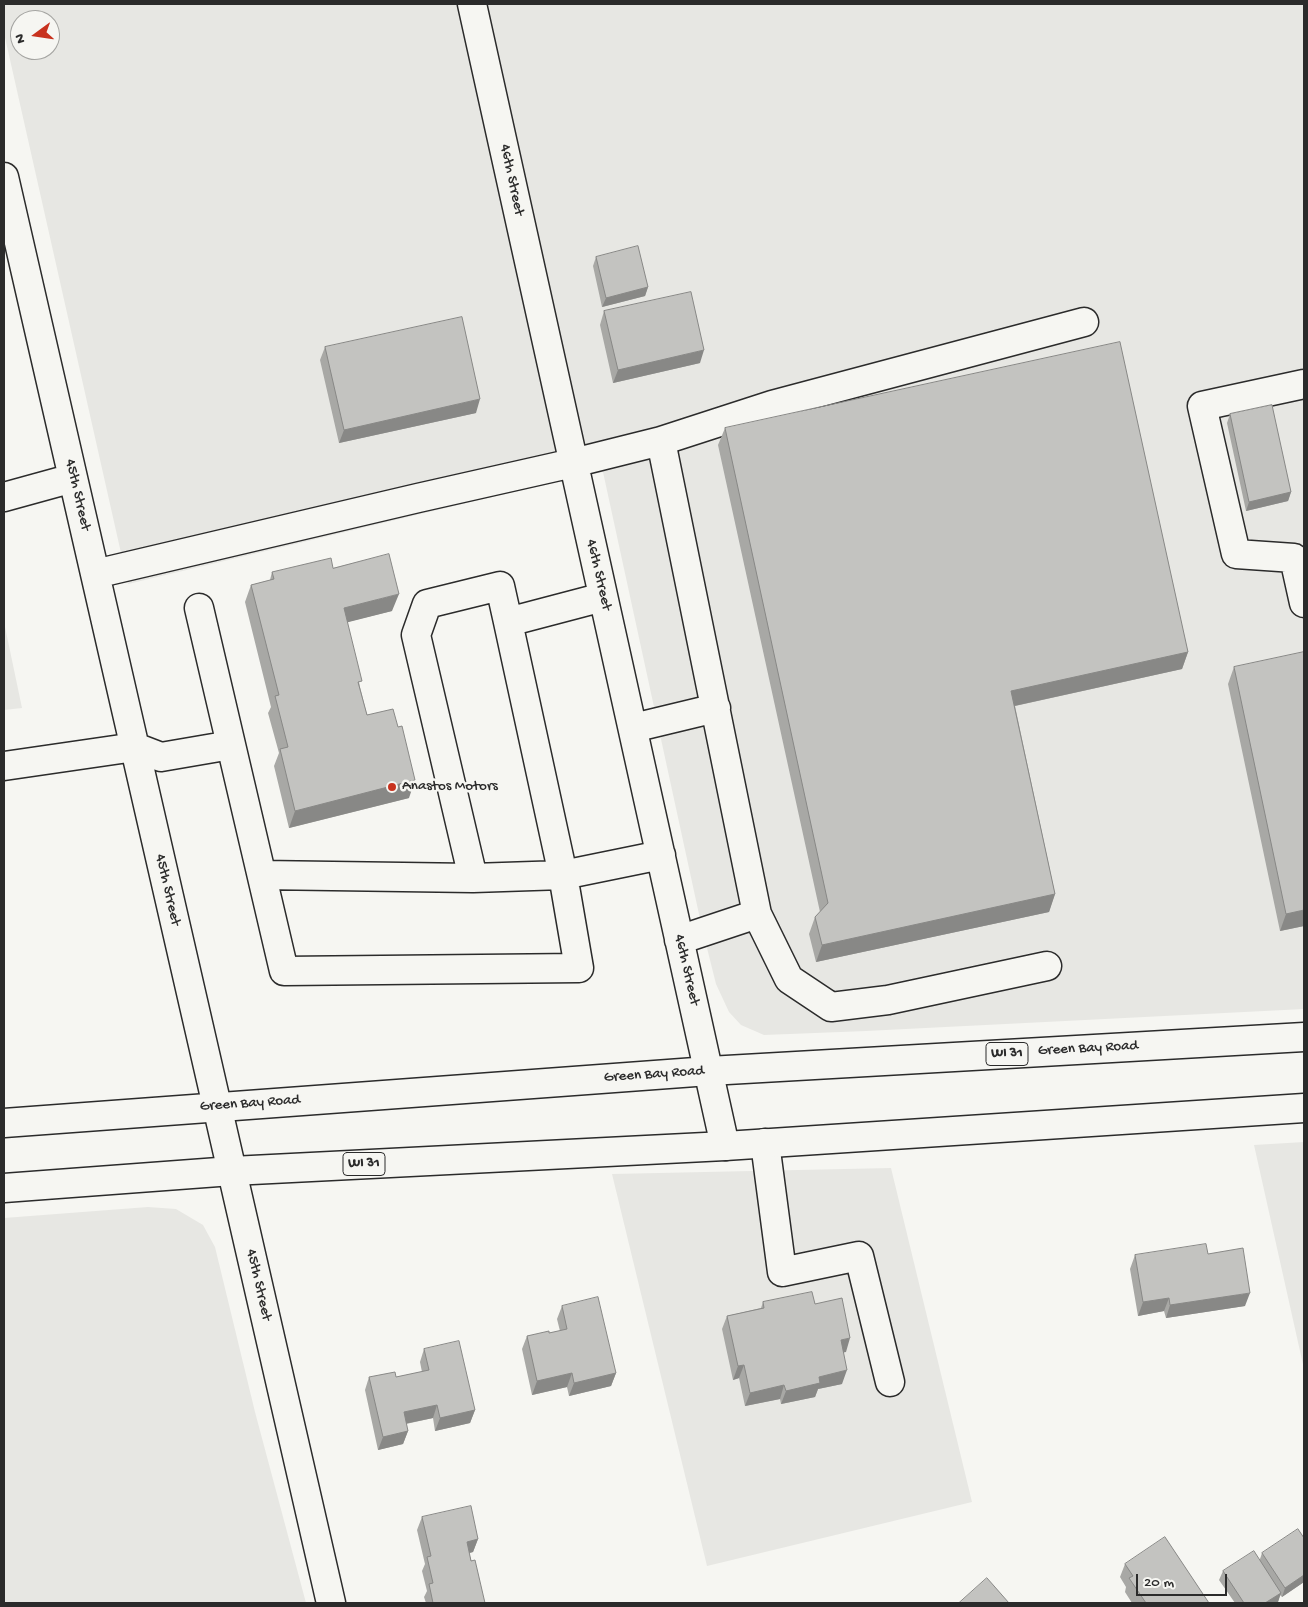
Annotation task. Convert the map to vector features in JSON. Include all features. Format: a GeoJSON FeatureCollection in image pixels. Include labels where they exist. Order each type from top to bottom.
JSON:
{"type":"FeatureCollection","features":[{"type":"Feature","properties":{"kind":"street","name":"46th Street"},"geometry":{"type":"LineString","coordinates":[[472,4],[725,1146]]}},
{"type":"Feature","properties":{"kind":"street","name":"45th Street"},"geometry":{"type":"LineString","coordinates":[[4,177],[331,1603]]}},
{"type":"Feature","properties":{"kind":"street"},"geometry":{"type":"LineString","coordinates":[[95,574],[662,441],[772,406],[1084,322]]}},
{"type":"Feature","properties":{"kind":"street"},"geometry":{"type":"LineString","coordinates":[[1304,384],[1202,406],[1236,554],[1299,557],[1304,603]]}},
{"type":"Feature","properties":{"kind":"street"},"geometry":{"type":"LineString","coordinates":[[662,441],[758,914],[789,979],[832,1008],[888,1000],[1047,966]]}},
{"type":"Feature","properties":{"kind":"street"},"geometry":{"type":"LineString","coordinates":[[4,497],[73,478]]}},
{"type":"Feature","properties":{"kind":"street"},"geometry":{"type":"LineString","coordinates":[[199,608],[284,971],[579,968],[563,875],[500,586],[427,604],[416,635],[472,878]]}},
{"type":"Feature","properties":{"kind":"street"},"geometry":{"type":"LineString","coordinates":[[508,622],[603,597]]}},
{"type":"Feature","properties":{"kind":"street"},"geometry":{"type":"LineString","coordinates":[[633,728],[716,708]]}},
{"type":"Feature","properties":{"kind":"street"},"geometry":{"type":"LineString","coordinates":[[4,766],[134,747],[161,757],[231,745]]}},
{"type":"Feature","properties":{"kind":"street"},"geometry":{"type":"LineString","coordinates":[[262,875],[472,878],[563,875],[661,855]]}},
{"type":"Feature","properties":{"kind":"street"},"geometry":{"type":"LineString","coordinates":[[679,940],[758,914]]}},
{"type":"Feature","properties":{"kind":"street","name":"Green Bay Road"},"geometry":{"type":"LineString","coordinates":[[4,1123],[709,1071],[1304,1037]]}},
{"type":"Feature","properties":{"kind":"street","name":"WI 31"},"geometry":{"type":"LineString","coordinates":[[4,1188],[232,1170],[725,1146],[1304,1108]]}},
{"type":"Feature","properties":{"kind":"street"},"geometry":{"type":"LineString","coordinates":[[765,1143],[782,1272],[859,1256],[890,1382]]}},
{"type":"Feature","properties":{"kind":"shaded area"},"geometry":{"type":"Polygon","coordinates":[[[4,4],[1304,4],[1304,1009],[764,1035],[741,1025],[729,1012],[716,984],[702,928],[603,472],[128,584],[10,60],[60,60],[60,10],[10,10],[10,60],[4,33],[4,4]]]}},
{"type":"Feature","properties":{"kind":"shaded area"},"geometry":{"type":"Polygon","coordinates":[[[4,622],[22,708],[4,710],[4,622]]]}},
{"type":"Feature","properties":{"kind":"shaded area"},"geometry":{"type":"Polygon","coordinates":[[[1304,1142],[1304,1369],[1254,1145],[1304,1142]]]}},
{"type":"Feature","properties":{"kind":"shaded area"},"geometry":{"type":"Polygon","coordinates":[[[891,1168],[972,1502],[707,1566],[612,1174],[891,1168]]]}},
{"type":"Feature","properties":{"kind":"shaded area"},"geometry":{"type":"Polygon","coordinates":[[[148,1207],[176,1209],[203,1225],[215,1247],[255,1412],[306,1603],[4,1603],[4,1218],[148,1207]]]}},
{"type":"Feature","properties":{"kind":"building"},"geometry":{"type":"Polygon","coordinates":[[[638,246],[648,287],[606,298],[596,257],[638,246]]]}},
{"type":"Feature","properties":{"kind":"building"},"geometry":{"type":"Polygon","coordinates":[[[691,292],[704,350],[618,370],[604,311],[691,292]]]}},
{"type":"Feature","properties":{"kind":"building"},"geometry":{"type":"Polygon","coordinates":[[[462,317],[480,399],[344,430],[325,347],[462,317]]]}},
{"type":"Feature","properties":{"kind":"building"},"geometry":{"type":"Polygon","coordinates":[[[1120,342],[1188,652],[1011,691],[1055,894],[822,945],[815,917],[828,903],[725,428],[1120,342]]]}},
{"type":"Feature","properties":{"kind":"building"},"geometry":{"type":"Polygon","coordinates":[[[1272,405],[1291,492],[1249,502],[1230,414],[1272,405]]]}},
{"type":"Feature","properties":{"kind":"building"},"geometry":{"type":"Polygon","coordinates":[[[389,554],[399,594],[344,608],[362,681],[358,682],[367,715],[393,709],[398,727],[402,726],[415,780],[295,811],[280,749],[288,747],[275,696],[279,695],[251,585],[274,579],[272,572],[331,558],[333,568],[389,554]]]}},
{"type":"Feature","properties":{"kind":"building"},"geometry":{"type":"Polygon","coordinates":[[[1304,652],[1304,910],[1286,914],[1234,667],[1304,652]]]}},
{"type":"Feature","properties":{"kind":"building"},"geometry":{"type":"Polygon","coordinates":[[[1206,1244],[1208,1254],[1243,1248],[1250,1293],[1170,1305],[1169,1298],[1143,1302],[1135,1255],[1206,1244]]]}},
{"type":"Feature","properties":{"kind":"building"},"geometry":{"type":"Polygon","coordinates":[[[812,1292],[815,1304],[842,1298],[850,1338],[841,1340],[847,1370],[819,1377],[820,1383],[786,1391],[784,1385],[750,1393],[744,1365],[738,1366],[727,1316],[764,1308],[763,1302],[812,1292]]]}},
{"type":"Feature","properties":{"kind":"building"},"geometry":{"type":"Polygon","coordinates":[[[598,1297],[616,1373],[574,1383],[572,1373],[537,1381],[527,1336],[567,1329],[562,1306],[598,1297]]]}},
{"type":"Feature","properties":{"kind":"building"},"geometry":{"type":"Polygon","coordinates":[[[459,1341],[475,1410],[440,1418],[437,1405],[404,1412],[408,1431],[383,1437],[369,1377],[395,1372],[396,1377],[429,1370],[424,1349],[459,1341]]]}},
{"type":"Feature","properties":{"kind":"building"},"geometry":{"type":"Polygon","coordinates":[[[471,1506],[478,1539],[467,1542],[471,1561],[475,1560],[485,1603],[433,1603],[429,1584],[433,1583],[427,1557],[431,1556],[422,1517],[471,1506]]]}},
{"type":"Feature","properties":{"kind":"building"},"geometry":{"type":"Polygon","coordinates":[[[1298,1529],[1304,1538],[1304,1575],[1285,1588],[1262,1553],[1298,1529]]]}},
{"type":"Feature","properties":{"kind":"building"},"geometry":{"type":"Polygon","coordinates":[[[1165,1537],[1209,1603],[1146,1603],[1129,1578],[1133,1576],[1125,1564],[1165,1537]]]}},
{"type":"Feature","properties":{"kind":"building"},"geometry":{"type":"Polygon","coordinates":[[[1254,1551],[1281,1593],[1265,1603],[1244,1603],[1223,1571],[1254,1551]]]}},
{"type":"Feature","properties":{"kind":"building"},"geometry":{"type":"Polygon","coordinates":[[[987,1578],[1009,1603],[959,1603],[987,1578]]]}},
{"type":"Feature","properties":{"kind":"place","name":"Anastos Motors"},"geometry":{"type":"Point","coordinates":[392,787]}}]}
